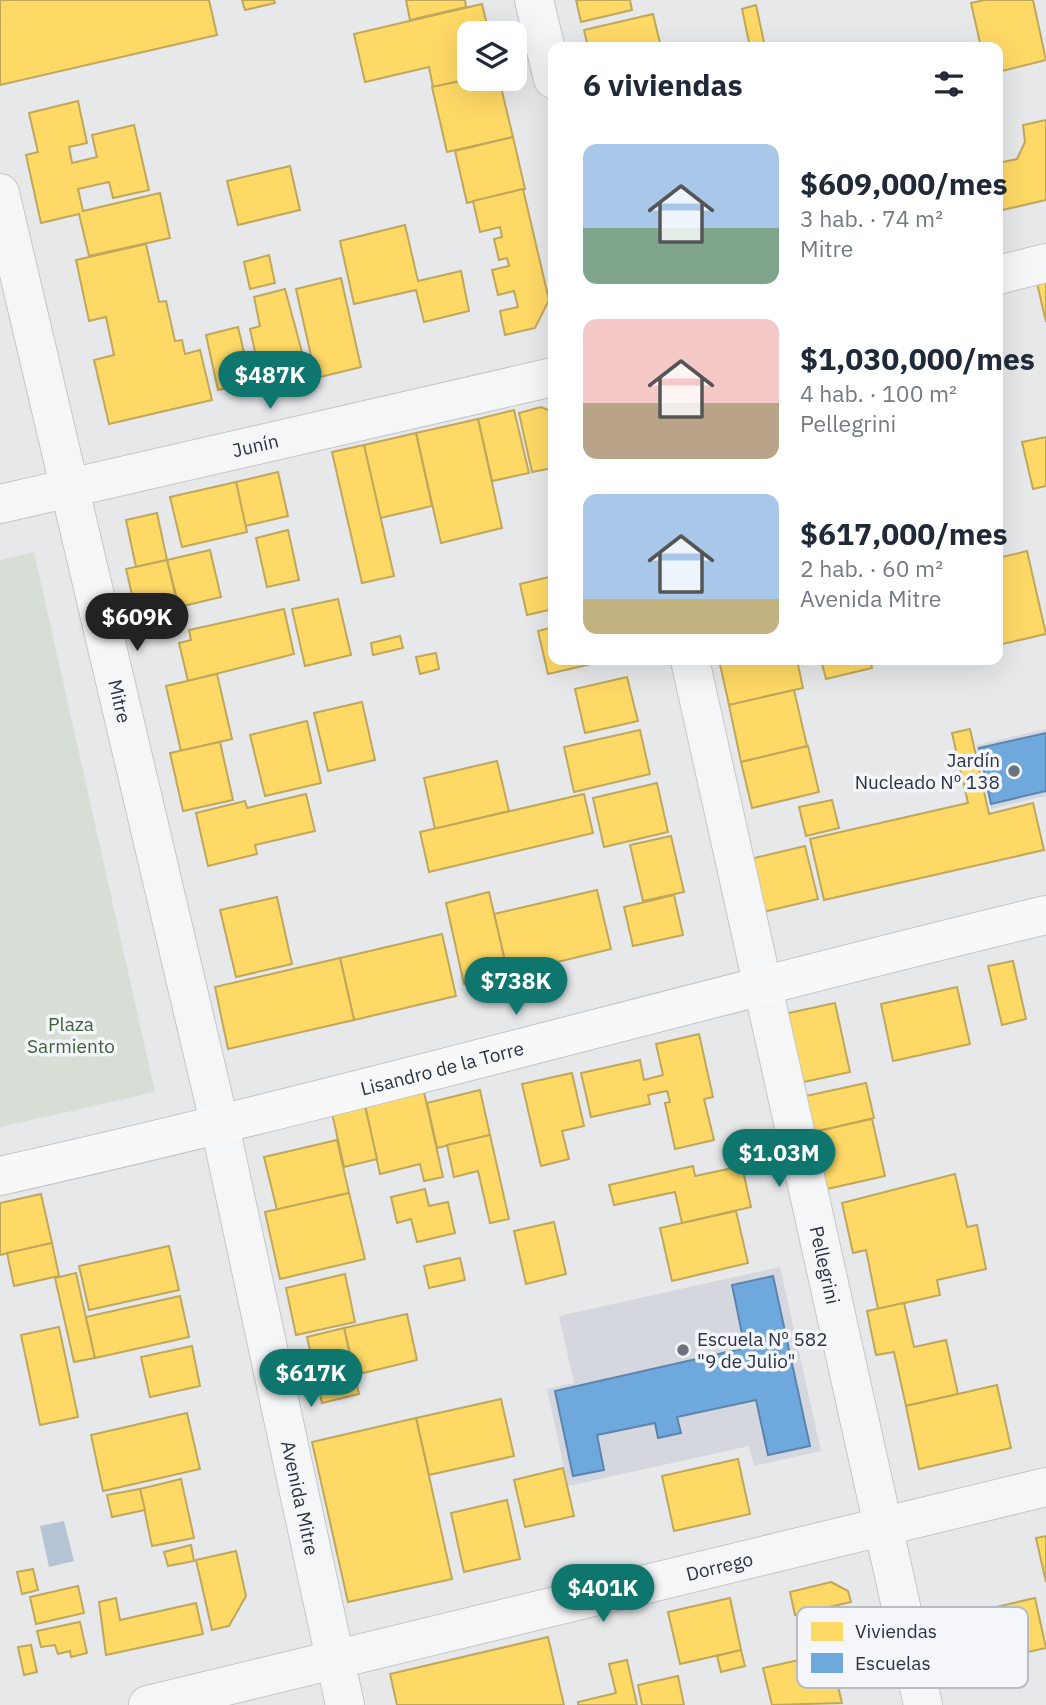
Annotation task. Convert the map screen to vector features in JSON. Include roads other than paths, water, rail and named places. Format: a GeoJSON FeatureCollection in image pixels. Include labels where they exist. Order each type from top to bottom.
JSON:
{"type":"FeatureCollection","features":[{"type":"Feature","properties":{"kind":"main road","name":"Lisandro de la Torre"},"geometry":{"type":"LineString","coordinates":[[0,1176],[219,1126],[765,983],[1046,915]]}},
{"type":"Feature","properties":{"kind":"street"},"geometry":{"type":"LineString","coordinates":[[534,0],[548,58]]}},
{"type":"Feature","properties":{"kind":"street","name":"Mitre"},"geometry":{"type":"LineString","coordinates":[[0,193],[67,488],[219,1126]]}},
{"type":"Feature","properties":{"kind":"street"},"geometry":{"type":"LineString","coordinates":[[1003,274],[1046,263]]}},
{"type":"Feature","properties":{"kind":"street","name":"Junín"},"geometry":{"type":"LineString","coordinates":[[0,504],[548,378]]}},
{"type":"Feature","properties":{"kind":"street","name":"Pellegrini"},"geometry":{"type":"LineString","coordinates":[[691,665],[765,983],[901,1607]]}},
{"type":"Feature","properties":{"kind":"street","name":"Avenida Mitre"},"geometry":{"type":"LineString","coordinates":[[219,1126],[345,1705]]}},
{"type":"Feature","properties":{"kind":"street","name":"Dorrego"},"geometry":{"type":"LineString","coordinates":[[148,1705],[1046,1486]]}},
{"type":"Feature","properties":{"kind":"water"},"geometry":{"type":"Polygon","coordinates":[[[64,1521],[74,1561],[49,1567],[40,1526],[64,1521]]]}},
{"type":"Feature","properties":{"kind":"place","name":"Jardín Nucleado Nº 138"},"geometry":{"type":"Point","coordinates":[1014,771]}},
{"type":"Feature","properties":{"kind":"place","name":"Escuela Nº 582 \"9 de Julio\""},"geometry":{"type":"Point","coordinates":[683,1350]}},
{"type":"Feature","properties":{"kind":"park label","name":"Plaza Sarmiento"},"geometry":{"type":"Point","coordinates":[71,1035]}}]}
